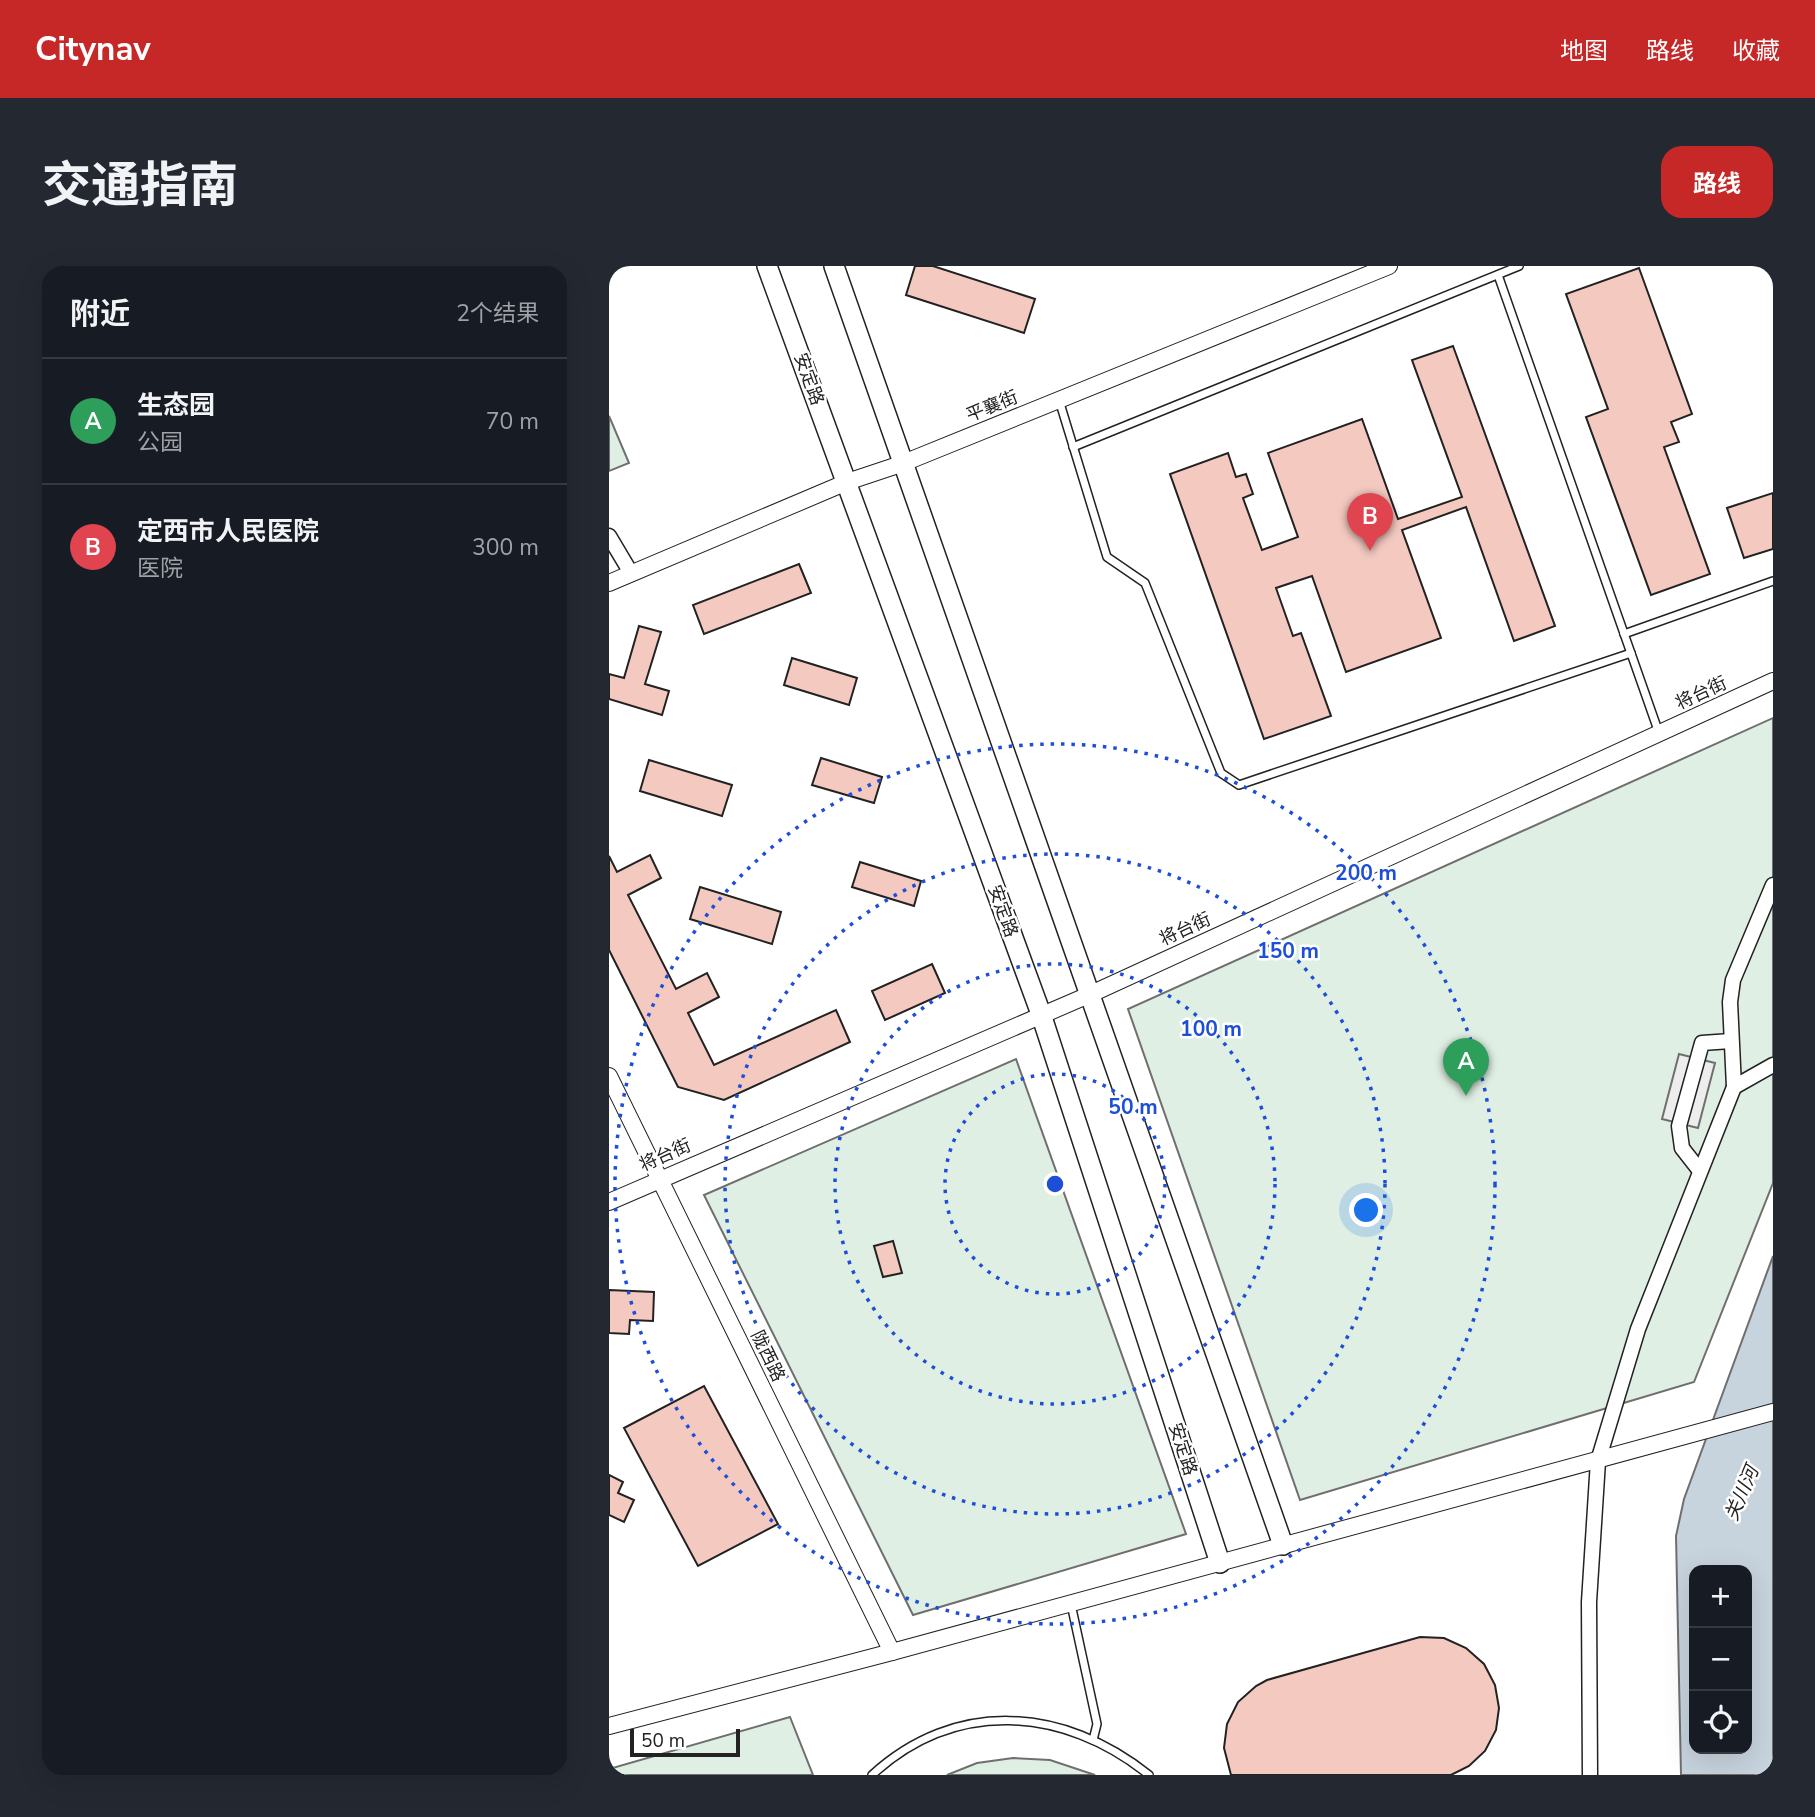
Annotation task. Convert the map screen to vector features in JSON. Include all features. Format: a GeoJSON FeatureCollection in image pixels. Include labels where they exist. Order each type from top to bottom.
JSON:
{"type":"FeatureCollection","features":[{"type":"Feature","properties":{"kind":"main road","name":"安定路"},"geometry":{"type":"LineString","coordinates":[[767,266],[1041,1014],[1220,1563]]}},
{"type":"Feature","properties":{"kind":"main road"},"geometry":{"type":"LineString","coordinates":[[834,266],[901,464],[1091,994],[1283,1545]]}},
{"type":"Feature","properties":{"kind":"street","name":"平襄街"},"geometry":{"type":"LineString","coordinates":[[609,583],[847,482],[901,464],[1389,266]]}},
{"type":"Feature","properties":{"kind":"street"},"geometry":{"type":"LineString","coordinates":[[609,537],[631,573]]}},
{"type":"Feature","properties":{"kind":"street","name":"将台街"},"geometry":{"type":"LineString","coordinates":[[609,1202],[659,1178],[1091,994],[1773,681]]}},
{"type":"Feature","properties":{"kind":"street"},"geometry":{"type":"LineString","coordinates":[[1590,1775],[1589,1602],[1598,1461],[1638,1329],[1734,1087],[1730,1002],[1733,981],[1773,885]]}},
{"type":"Feature","properties":{"kind":"street"},"geometry":{"type":"LineString","coordinates":[[1700,1171],[1682,1148],[1679,1126],[1702,1043],[1731,1041]]}},
{"type":"Feature","properties":{"kind":"street"},"geometry":{"type":"LineString","coordinates":[[1734,1087],[1773,1065]]}},
{"type":"Feature","properties":{"kind":"street","name":"陇西路"},"geometry":{"type":"LineString","coordinates":[[609,1076],[892,1652]]}},
{"type":"Feature","properties":{"kind":"street"},"geometry":{"type":"LineString","coordinates":[[609,1726],[1071,1604],[1773,1412]]}},
{"type":"Feature","properties":{"kind":"lane"},"geometry":{"type":"LineString","coordinates":[[1073,446],[1519,266]]}},
{"type":"Feature","properties":{"kind":"lane"},"geometry":{"type":"LineString","coordinates":[[1498,275],[1659,733]]}},
{"type":"Feature","properties":{"kind":"lane"},"geometry":{"type":"LineString","coordinates":[[1059,400],[1107,557],[1145,583],[1221,773],[1239,785],[1631,653]]}},
{"type":"Feature","properties":{"kind":"lane"},"geometry":{"type":"LineString","coordinates":[[1624,634],[1773,581]]}},
{"type":"Feature","properties":{"kind":"lane"},"geometry":{"type":"LineString","coordinates":[[1071,1604],[1097,1724],[1093,1740]]}},
{"type":"Feature","properties":{"kind":"lane"},"geometry":{"type":"LineString","coordinates":[[872,1775],[888,1760],[923,1738],[982,1721],[1039,1722],[1093,1740],[1149,1775]]}},
{"type":"Feature","properties":{"kind":"green space"},"geometry":{"type":"Polygon","coordinates":[[[609,416],[629,463],[609,471],[609,416]]]}},
{"type":"Feature","properties":{"kind":"green space"},"geometry":{"type":"Polygon","coordinates":[[[1773,718],[1773,1183],[1694,1382],[1300,1500],[1128,1009],[1773,718]]]}},
{"type":"Feature","properties":{"kind":"green space"},"geometry":{"type":"Polygon","coordinates":[[[1016,1059],[1186,1534],[913,1615],[704,1195],[1016,1059]]]}},
{"type":"Feature","properties":{"kind":"green space"},"geometry":{"type":"Polygon","coordinates":[[[790,1717],[813,1775],[609,1775],[609,1769],[790,1717]]]}},
{"type":"Feature","properties":{"kind":"green space"},"geometry":{"type":"Polygon","coordinates":[[[1013,1758],[1050,1760],[1095,1775],[947,1775],[977,1763],[1013,1758]]]}},
{"type":"Feature","properties":{"kind":"shaded area"},"geometry":{"type":"Polygon","coordinates":[[[1679,1054],[1715,1063],[1698,1128],[1662,1119],[1679,1054]]]}},
{"type":"Feature","properties":{"kind":"water","name":"关川河"},"geometry":{"type":"Polygon","coordinates":[[[1773,1256],[1773,1775],[1681,1775],[1676,1536],[1684,1499],[1773,1256]]]}},
{"type":"Feature","properties":{"kind":"building"},"geometry":{"type":"Polygon","coordinates":[[[915,266],[933,266],[1035,299],[1024,333],[906,295],[915,266]]]}},
{"type":"Feature","properties":{"kind":"building"},"geometry":{"type":"Polygon","coordinates":[[[1639,268],[1692,414],[1671,422],[1679,442],[1664,447],[1710,574],[1651,595],[1586,417],[1608,409],[1566,294],[1639,268]]]}},
{"type":"Feature","properties":{"kind":"building"},"geometry":{"type":"Polygon","coordinates":[[[1453,346],[1555,626],[1514,641],[1466,507],[1402,530],[1441,638],[1346,672],[1312,576],[1276,588],[1293,636],[1301,633],[1331,716],[1264,739],[1170,474],[1228,453],[1236,477],[1246,474],[1253,494],[1243,498],[1262,550],[1298,537],[1268,453],[1362,419],[1398,519],[1462,497],[1412,360],[1453,346]]]}},
{"type":"Feature","properties":{"kind":"building"},"geometry":{"type":"Polygon","coordinates":[[[1773,493],[1773,549],[1744,558],[1727,508],[1773,493]]]}},
{"type":"Feature","properties":{"kind":"building"},"geometry":{"type":"Polygon","coordinates":[[[799,564],[811,593],[704,634],[693,605],[799,564]]]}},
{"type":"Feature","properties":{"kind":"building"},"geometry":{"type":"Polygon","coordinates":[[[639,626],[661,632],[645,684],[669,691],[662,715],[609,699],[609,674],[624,678],[639,626]]]}},
{"type":"Feature","properties":{"kind":"building"},"geometry":{"type":"Polygon","coordinates":[[[792,658],[857,678],[849,705],[784,685],[792,658]]]}},
{"type":"Feature","properties":{"kind":"building"},"geometry":{"type":"Polygon","coordinates":[[[821,758],[882,777],[874,803],[812,785],[821,758]]]}},
{"type":"Feature","properties":{"kind":"building"},"geometry":{"type":"Polygon","coordinates":[[[649,760],[732,785],[722,816],[640,791],[649,760]]]}},
{"type":"Feature","properties":{"kind":"building"},"geometry":{"type":"Polygon","coordinates":[[[650,855],[661,878],[628,895],[676,989],[707,973],[719,997],[688,1013],[714,1065],[836,1010],[850,1042],[724,1100],[678,1087],[609,950],[609,856],[617,872],[650,855]]]}},
{"type":"Feature","properties":{"kind":"building"},"geometry":{"type":"Polygon","coordinates":[[[860,862],[921,881],[914,906],[852,887],[860,862]]]}},
{"type":"Feature","properties":{"kind":"building"},"geometry":{"type":"Polygon","coordinates":[[[700,887],[781,912],[772,944],[690,919],[700,887]]]}},
{"type":"Feature","properties":{"kind":"building"},"geometry":{"type":"Polygon","coordinates":[[[932,964],[945,993],[885,1020],[872,991],[932,964]]]}},
{"type":"Feature","properties":{"kind":"building"},"geometry":{"type":"Polygon","coordinates":[[[893,1241],[902,1273],[883,1277],[874,1246],[893,1241]]]}},
{"type":"Feature","properties":{"kind":"building"},"geometry":{"type":"Polygon","coordinates":[[[609,1290],[654,1292],[653,1321],[630,1320],[629,1334],[609,1333],[609,1290]]]}},
{"type":"Feature","properties":{"kind":"building"},"geometry":{"type":"Polygon","coordinates":[[[704,1386],[778,1524],[698,1566],[624,1428],[704,1386]]]}},
{"type":"Feature","properties":{"kind":"building"},"geometry":{"type":"Polygon","coordinates":[[[609,1475],[623,1482],[618,1493],[634,1500],[624,1522],[609,1515],[609,1475]]]}},
{"type":"Feature","properties":{"kind":"building"},"geometry":{"type":"Polygon","coordinates":[[[1420,1637],[1444,1638],[1466,1648],[1484,1664],[1495,1685],[1499,1708],[1496,1730],[1485,1751],[1469,1766],[1451,1775],[1231,1775],[1224,1748],[1227,1724],[1238,1702],[1256,1686],[1267,1680],[1420,1637]]]}},
{"type":"Feature","properties":{"kind":"place","name":"定西市人民医院"},"geometry":{"type":"Point","coordinates":[1370,551]}},
{"type":"Feature","properties":{"kind":"place","name":"生态园"},"geometry":{"type":"Point","coordinates":[1466,1096]}}]}
